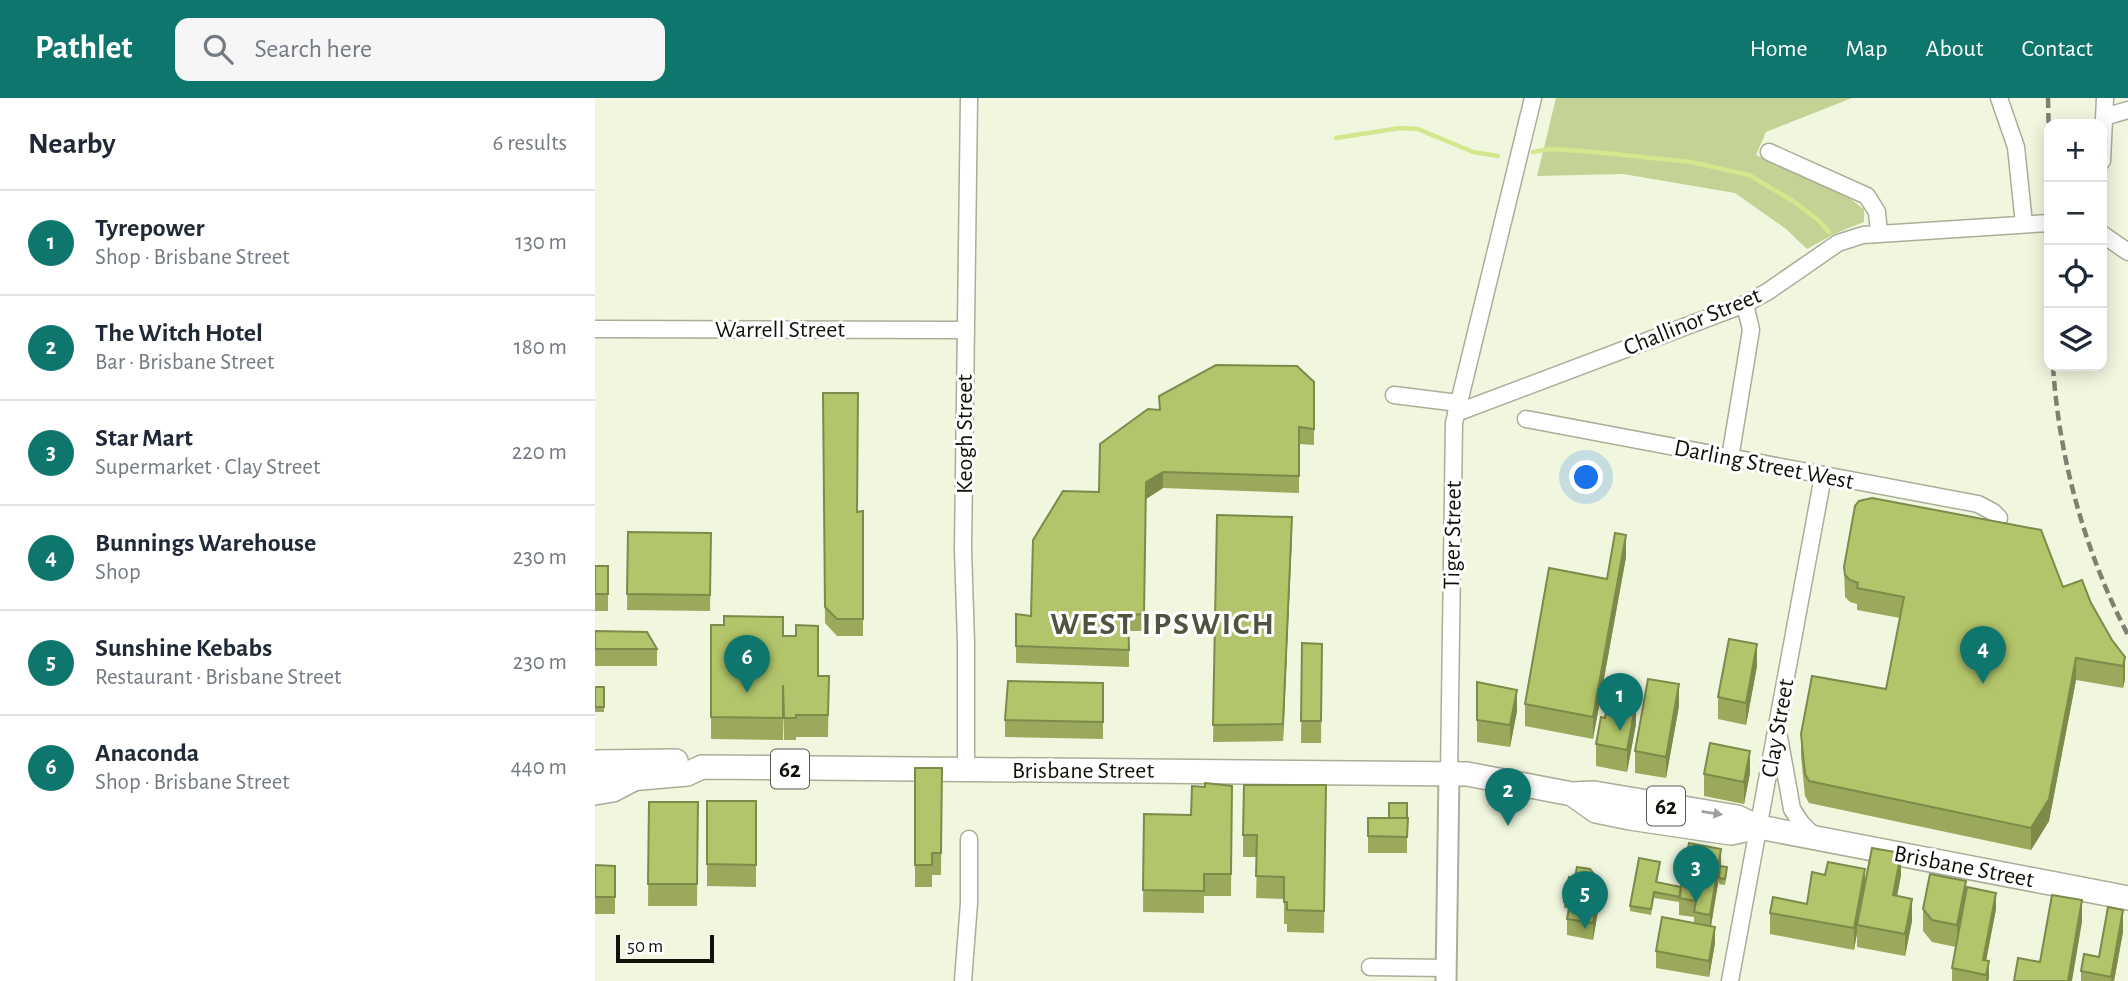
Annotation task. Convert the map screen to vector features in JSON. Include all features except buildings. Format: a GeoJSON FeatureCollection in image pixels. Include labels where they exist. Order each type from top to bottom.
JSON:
{"type":"FeatureCollection","features":[{"type":"Feature","properties":{"kind":"main road","name":"62"},"geometry":{"type":"LineString","coordinates":[[595,762],[689,761],[702,768]]}},
{"type":"Feature","properties":{"kind":"main road","name":"Brisbane Street"},"geometry":{"type":"LineString","coordinates":[[595,782],[687,774],[702,768],[1479,775],[1572,794],[1594,793],[1737,817],[1759,827],[2128,898]]}},
{"type":"Feature","properties":{"kind":"main road"},"geometry":{"type":"LineString","coordinates":[[595,794],[613,791],[639,778]]}},
{"type":"Feature","properties":{"kind":"street","name":"Tiger Street"},"geometry":{"type":"LineString","coordinates":[[1446,974],[1453,441],[1457,408],[1532,98]]}},
{"type":"Feature","properties":{"kind":"street"},"geometry":{"type":"LineString","coordinates":[[1999,98],[2016,147],[2036,223]]}},
{"type":"Feature","properties":{"kind":"street"},"geometry":{"type":"LineString","coordinates":[[2105,98],[2104,117],[2128,110]]}},
{"type":"Feature","properties":{"kind":"street","name":"Keogh Street"},"geometry":{"type":"LineString","coordinates":[[966,769],[963,548],[969,99]]}},
{"type":"Feature","properties":{"kind":"street"},"geometry":{"type":"LineString","coordinates":[[1769,152],[1867,196],[1877,212],[1879,234]]}},
{"type":"Feature","properties":{"kind":"street","name":"Challinor Street"},"geometry":{"type":"LineString","coordinates":[[1457,408],[1745,304],[1838,243],[1863,235],[2036,223]]}},
{"type":"Feature","properties":{"kind":"street"},"geometry":{"type":"LineString","coordinates":[[2107,237],[2128,252]]}},
{"type":"Feature","properties":{"kind":"street"},"geometry":{"type":"LineString","coordinates":[[1730,458],[1751,330],[1745,304]]}},
{"type":"Feature","properties":{"kind":"street","name":"Warrell Street"},"geometry":{"type":"LineString","coordinates":[[595,329],[964,330]]}},
{"type":"Feature","properties":{"kind":"street"},"geometry":{"type":"LineString","coordinates":[[1394,395],[1457,408]]}},
{"type":"Feature","properties":{"kind":"street","name":"Darling Street West"},"geometry":{"type":"LineString","coordinates":[[1526,419],[1978,504],[1999,518]]}},
{"type":"Feature","properties":{"kind":"street","name":"Clay Street"},"geometry":{"type":"LineString","coordinates":[[1730,981],[1823,475]]}},
{"type":"Feature","properties":{"kind":"street"},"geometry":{"type":"LineString","coordinates":[[1777,728],[1793,811],[1815,837]]}},
{"type":"Feature","properties":{"kind":"street"},"geometry":{"type":"LineString","coordinates":[[963,981],[969,903],[969,839]]}},
{"type":"Feature","properties":{"kind":"street"},"geometry":{"type":"LineString","coordinates":[[1370,967],[1446,974]]}},
{"type":"Feature","properties":{"kind":"green space"},"geometry":{"type":"Polygon","coordinates":[[[1556,98],[1852,98],[1766,132],[1756,155],[1835,188],[1864,209],[1864,222],[1807,249],[1786,229],[1735,193],[1623,174],[1537,176],[1556,98]]]}},
{"type":"Feature","properties":{"kind":"waterway"},"geometry":{"type":"LineString","coordinates":[[1336,138],[1400,128],[1418,129],[1473,152],[1498,156]]}},
{"type":"Feature","properties":{"kind":"waterway"},"geometry":{"type":"LineString","coordinates":[[1533,152],[1549,149],[1584,151],[1691,162],[1749,175],[1793,201],[1829,232]]}},
{"type":"Feature","properties":{"kind":"railway"},"geometry":{"type":"LineString","coordinates":[[2048,98],[2048,119]]}},
{"type":"Feature","properties":{"kind":"railway"},"geometry":{"type":"LineString","coordinates":[[2053,371],[2061,436],[2077,504],[2099,571],[2128,635]]}},
{"type":"Feature","properties":{"kind":"place","name":"Bunnings Warehouse"},"geometry":{"type":"Point","coordinates":[1983,684]}},
{"type":"Feature","properties":{"kind":"place","name":"Anaconda"},"geometry":{"type":"Point","coordinates":[747,693]}},
{"type":"Feature","properties":{"kind":"place","name":"Tyrepower"},"geometry":{"type":"Point","coordinates":[1620,731]}},
{"type":"Feature","properties":{"kind":"place","name":"The Witch Hotel"},"geometry":{"type":"Point","coordinates":[1508,826]}},
{"type":"Feature","properties":{"kind":"place","name":"Star Mart"},"geometry":{"type":"Point","coordinates":[1696,903]}},
{"type":"Feature","properties":{"kind":"place","name":"Sunshine Kebabs"},"geometry":{"type":"Point","coordinates":[1585,929]}},
{"type":"Feature","properties":{"kind":"district","name":"WEST IPSWICH"},"geometry":{"type":"Point","coordinates":[1163,623]}}]}
